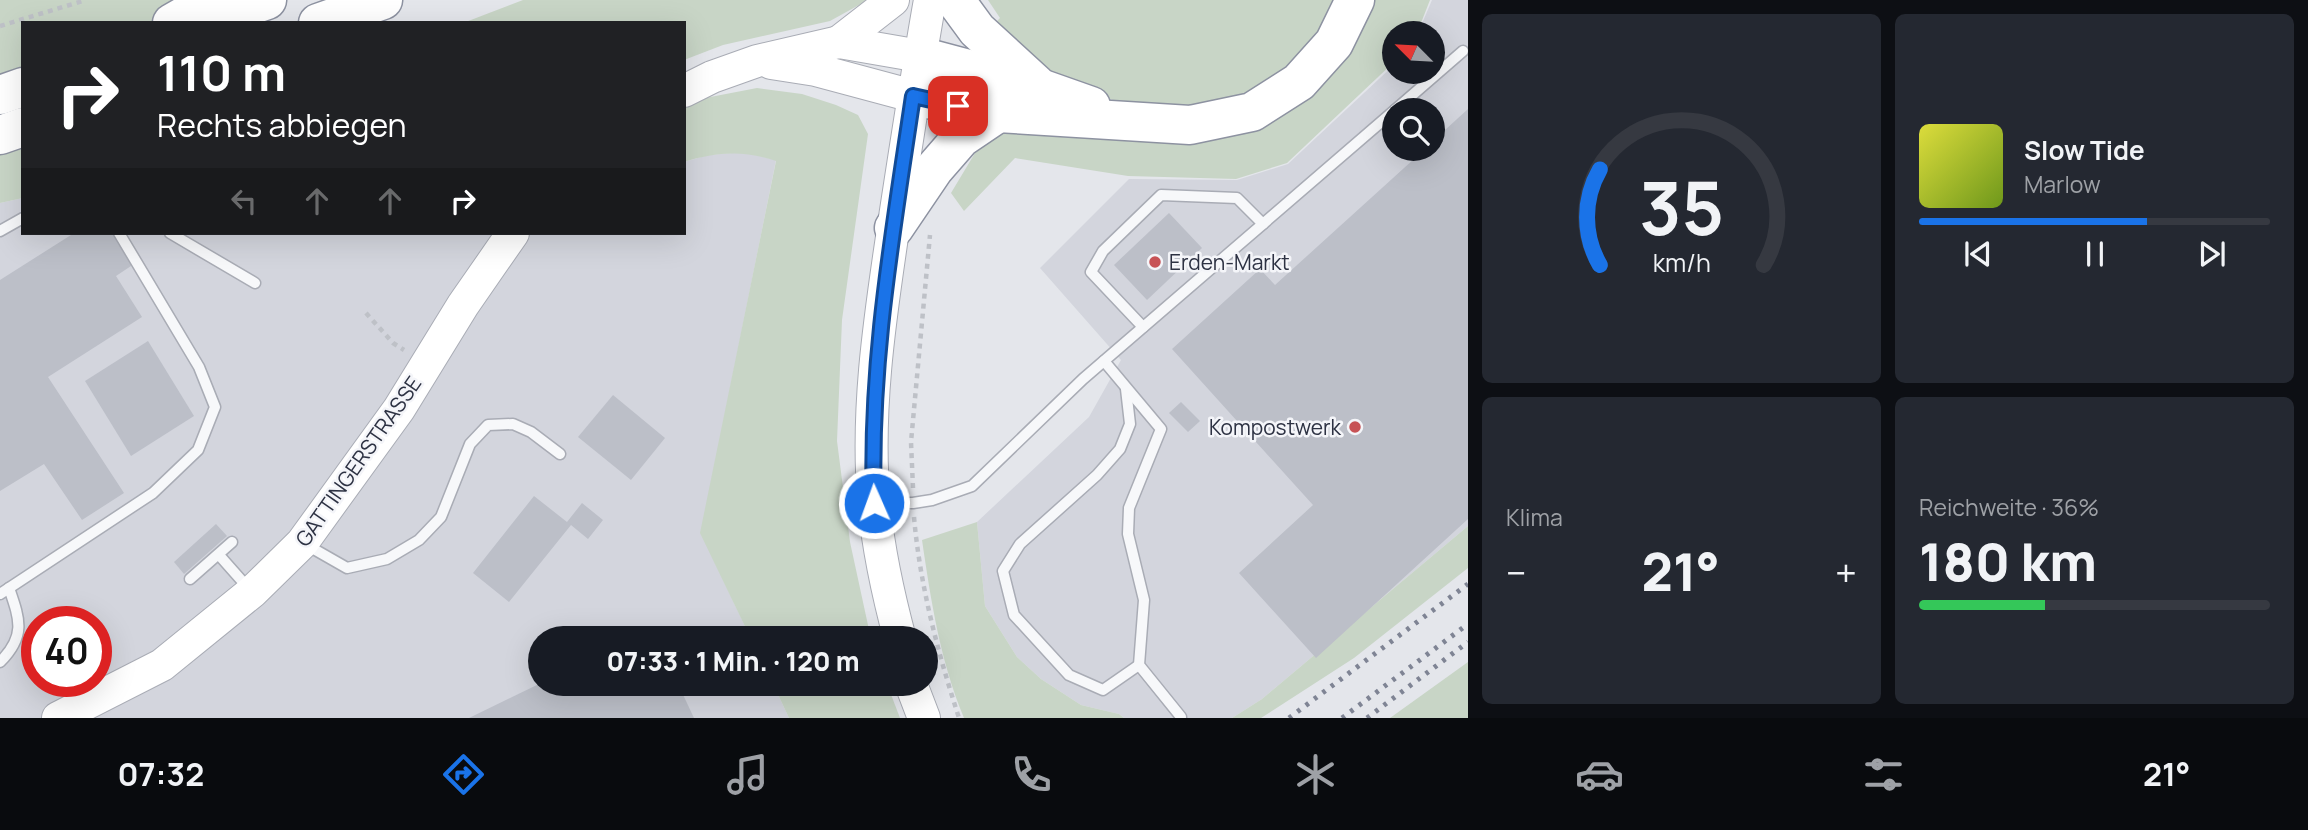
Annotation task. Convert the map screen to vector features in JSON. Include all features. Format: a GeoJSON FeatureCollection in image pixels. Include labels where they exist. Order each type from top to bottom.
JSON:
{"type":"FeatureCollection","features":[{"type":"Feature","properties":{"kind":"highway"},"geometry":{"type":"LineString","coordinates":[[175,21],[212,0]]}},
{"type":"Feature","properties":{"kind":"highway"},"geometry":{"type":"LineString","coordinates":[[209,21],[267,0]]}},
{"type":"Feature","properties":{"kind":"highway"},"geometry":{"type":"LineString","coordinates":[[324,21],[383,0]]}},
{"type":"Feature","properties":{"kind":"highway"},"geometry":{"type":"LineString","coordinates":[[955,0],[978,30],[1040,88]]}},
{"type":"Feature","properties":{"kind":"highway"},"geometry":{"type":"LineString","coordinates":[[913,96],[998,113],[1190,125],[1252,112],[1299,82],[1334,43],[1355,0]]}},
{"type":"Feature","properties":{"kind":"highway"},"geometry":{"type":"LineString","coordinates":[[920,56],[1040,88],[1136,121]]}},
{"type":"Feature","properties":{"kind":"highway"},"geometry":{"type":"LineString","coordinates":[[0,95],[21,88]]}},
{"type":"Feature","properties":{"kind":"highway"},"geometry":{"type":"LineString","coordinates":[[894,228],[933,169],[961,138],[998,113]]}},
{"type":"Feature","properties":{"kind":"highway"},"geometry":{"type":"LineString","coordinates":[[0,135],[21,128]]}},
{"type":"Feature","properties":{"kind":"street"},"geometry":{"type":"LineString","coordinates":[[839,42],[892,0]]}},
{"type":"Feature","properties":{"kind":"street"},"geometry":{"type":"LineString","coordinates":[[897,626],[884,577],[874,503],[873,396],[883,299],[930,0]]}},
{"type":"Feature","properties":{"kind":"street"},"geometry":{"type":"LineString","coordinates":[[686,90],[712,77],[757,61],[839,42],[920,56]]}},
{"type":"Feature","properties":{"kind":"street"},"geometry":{"type":"LineString","coordinates":[[757,61],[816,70],[913,96]]}},
{"type":"Feature","properties":{"kind":"street","name":"GATTINGERSTRASSE"},"geometry":{"type":"LineString","coordinates":[[58,718],[162,665],[252,592],[302,543],[399,409],[512,235]]}},
{"type":"Feature","properties":{"kind":"street"},"geometry":{"type":"LineString","coordinates":[[916,696],[924,718]]}},
{"type":"Feature","properties":{"kind":"lane"},"geometry":{"type":"LineString","coordinates":[[1409,98],[1463,51]]}},
{"type":"Feature","properties":{"kind":"lane"},"geometry":{"type":"LineString","coordinates":[[874,503],[932,500],[972,486],[1104,361],[1382,121]]}},
{"type":"Feature","properties":{"kind":"lane"},"geometry":{"type":"LineString","coordinates":[[1143,327],[1091,272],[1103,251],[1161,195],[1237,198],[1263,224]]}},
{"type":"Feature","properties":{"kind":"lane"},"geometry":{"type":"LineString","coordinates":[[0,231],[21,219]]}},
{"type":"Feature","properties":{"kind":"lane"},"geometry":{"type":"LineString","coordinates":[[0,662],[15,647],[19,618],[4,591],[153,493],[198,450],[215,407],[199,368],[120,235]]}},
{"type":"Feature","properties":{"kind":"lane"},"geometry":{"type":"LineString","coordinates":[[173,235],[255,283]]}},
{"type":"Feature","properties":{"kind":"lane"},"geometry":{"type":"LineString","coordinates":[[1104,361],[1161,429],[1129,508],[1128,534],[1144,600],[1139,665],[1181,717]]}},
{"type":"Feature","properties":{"kind":"lane"},"geometry":{"type":"LineString","coordinates":[[1126,389],[1130,424],[1119,449],[1097,475],[1020,544],[1003,571],[1014,615],[1069,675],[1103,690],[1139,665]]}},
{"type":"Feature","properties":{"kind":"lane"},"geometry":{"type":"LineString","coordinates":[[302,543],[347,568],[387,559],[419,540],[440,517],[470,444],[488,425],[513,424],[531,432],[560,454]]}},
{"type":"Feature","properties":{"kind":"lane"},"geometry":{"type":"LineString","coordinates":[[190,579],[232,541]]}},
{"type":"Feature","properties":{"kind":"lane"},"geometry":{"type":"LineString","coordinates":[[219,555],[252,592]]}},
{"type":"Feature","properties":{"kind":"path"},"geometry":{"type":"LineString","coordinates":[[0,26],[86,0]]}},
{"type":"Feature","properties":{"kind":"path"},"geometry":{"type":"LineString","coordinates":[[932,230],[928,240],[911,442],[913,503],[918,557],[942,664],[959,718]]}},
{"type":"Feature","properties":{"kind":"path"},"geometry":{"type":"LineString","coordinates":[[366,313],[393,343],[425,365]]}},
{"type":"Feature","properties":{"kind":"shaded area"},"geometry":{"type":"Polygon","coordinates":[[[1432,0],[1468,0],[1468,526],[1262,699],[1232,718],[1124,718],[1119,714],[1081,705],[1041,679],[1017,657],[985,606],[977,522],[1089,417],[1121,360],[1040,268],[1129,179],[1237,180],[1288,164],[1382,76],[1382,84],[1446,84],[1446,21],[1423,21],[1432,0]]]}},
{"type":"Feature","properties":{"kind":"shaded area"},"geometry":{"type":"Polygon","coordinates":[[[744,152],[776,160],[701,533],[745,626],[528,626],[528,696],[779,696],[789,718],[0,718],[0,203],[21,198],[21,235],[686,235],[686,161],[708,155],[744,152]]]}},
{"type":"Feature","properties":{"kind":"green space"},"geometry":{"type":"Polygon","coordinates":[[[0,0],[229,0],[243,21],[21,21],[21,198],[0,203],[0,0]]]}},
{"type":"Feature","properties":{"kind":"green space"},"geometry":{"type":"Polygon","coordinates":[[[523,0],[868,0],[830,21],[723,45],[686,59],[686,21],[468,21],[523,0]]]}},
{"type":"Feature","properties":{"kind":"green space"},"geometry":{"type":"Polygon","coordinates":[[[988,0],[1338,0],[1308,49],[1285,73],[1250,95],[1215,107],[1134,107],[1095,94],[1032,66],[990,28],[1000,18],[988,0]]]}},
{"type":"Feature","properties":{"kind":"green space"},"geometry":{"type":"Polygon","coordinates":[[[1370,0],[1430,0],[1422,21],[1382,21],[1382,73],[1287,163],[1236,179],[1128,176],[1015,158],[964,211],[951,193],[975,153],[972,146],[1005,127],[1253,126],[1370,0]]]}},
{"type":"Feature","properties":{"kind":"green space"},"geometry":{"type":"Polygon","coordinates":[[[757,88],[802,94],[858,115],[868,134],[842,320],[837,441],[850,542],[868,626],[745,626],[700,533],[776,161],[753,155],[730,154],[686,161],[686,104],[757,88]]]}},
{"type":"Feature","properties":{"kind":"green space"},"geometry":{"type":"Polygon","coordinates":[[[977,522],[985,606],[1017,657],[1041,679],[1081,705],[1119,714],[1124,718],[964,718],[943,652],[922,540],[977,522]]]}},
{"type":"Feature","properties":{"kind":"green space"},"geometry":{"type":"Polygon","coordinates":[[[1468,526],[1468,568],[1354,658],[1261,718],[1232,718],[1262,699],[1468,526]]]}},
{"type":"Feature","properties":{"kind":"green space"},"geometry":{"type":"Polygon","coordinates":[[[1468,662],[1468,718],[1390,718],[1468,662]]]}},
{"type":"Feature","properties":{"kind":"green space"},"geometry":{"type":"Polygon","coordinates":[[[779,696],[892,696],[900,718],[789,718],[779,696]]]}},
{"type":"Feature","properties":{"kind":"building","name":"Kompostwerk"},"geometry":{"type":"Polygon","coordinates":[[[1468,109],[1468,519],[1316,658],[1239,573],[1313,505],[1172,349],[1260,269],[1275,285],[1412,161],[1445,161],[1445,130],[1468,109]]]}},
{"type":"Feature","properties":{"kind":"building"},"geometry":{"type":"Polygon","coordinates":[[[1169,213],[1202,248],[1147,300],[1114,265],[1169,213]]]}},
{"type":"Feature","properties":{"kind":"building"},"geometry":{"type":"Polygon","coordinates":[[[71,235],[115,235],[134,264],[116,276],[142,317],[48,377],[124,493],[82,520],[44,464],[0,491],[0,280],[71,235]]]}},
{"type":"Feature","properties":{"kind":"building"},"geometry":{"type":"Polygon","coordinates":[[[148,341],[194,416],[131,456],[85,381],[148,341]]]}},
{"type":"Feature","properties":{"kind":"building"},"geometry":{"type":"Polygon","coordinates":[[[613,395],[665,438],[631,480],[578,437],[613,395]]]}},
{"type":"Feature","properties":{"kind":"building"},"geometry":{"type":"Polygon","coordinates":[[[1181,402],[1200,421],[1188,432],[1169,413],[1181,402]]]}},
{"type":"Feature","properties":{"kind":"building"},"geometry":{"type":"Polygon","coordinates":[[[534,496],[567,522],[582,503],[603,520],[588,539],[571,525],[509,602],[473,573],[534,496]]]}},
{"type":"Feature","properties":{"kind":"building"},"geometry":{"type":"Polygon","coordinates":[[[216,524],[227,536],[184,574],[174,562],[216,524]]]}},
{"type":"Feature","properties":{"kind":"building"},"geometry":{"type":"Polygon","coordinates":[[[528,689],[528,696],[684,696],[694,718],[469,718],[528,689]]]}},
{"type":"Feature","properties":{"kind":"railway"},"geometry":{"type":"LineString","coordinates":[[1289,718],[1468,584]]}},
{"type":"Feature","properties":{"kind":"railway"},"geometry":{"type":"LineString","coordinates":[[1342,718],[1468,624]]}},
{"type":"Feature","properties":{"kind":"railway"},"geometry":{"type":"LineString","coordinates":[[1367,718],[1468,642]]}},
{"type":"Feature","properties":{"kind":"place","name":"Erden-Markt"},"geometry":{"type":"Point","coordinates":[1155,262]}},
{"type":"Feature","properties":{"kind":"place","name":"Kompostwerk"},"geometry":{"type":"Point","coordinates":[1355,427]}},
{"type":"Feature","properties":{"kind":"route"},"geometry":{"type":"LineString","coordinates":[[874,503],[873,396],[883,299],[913,96],[958,106]]}}]}
